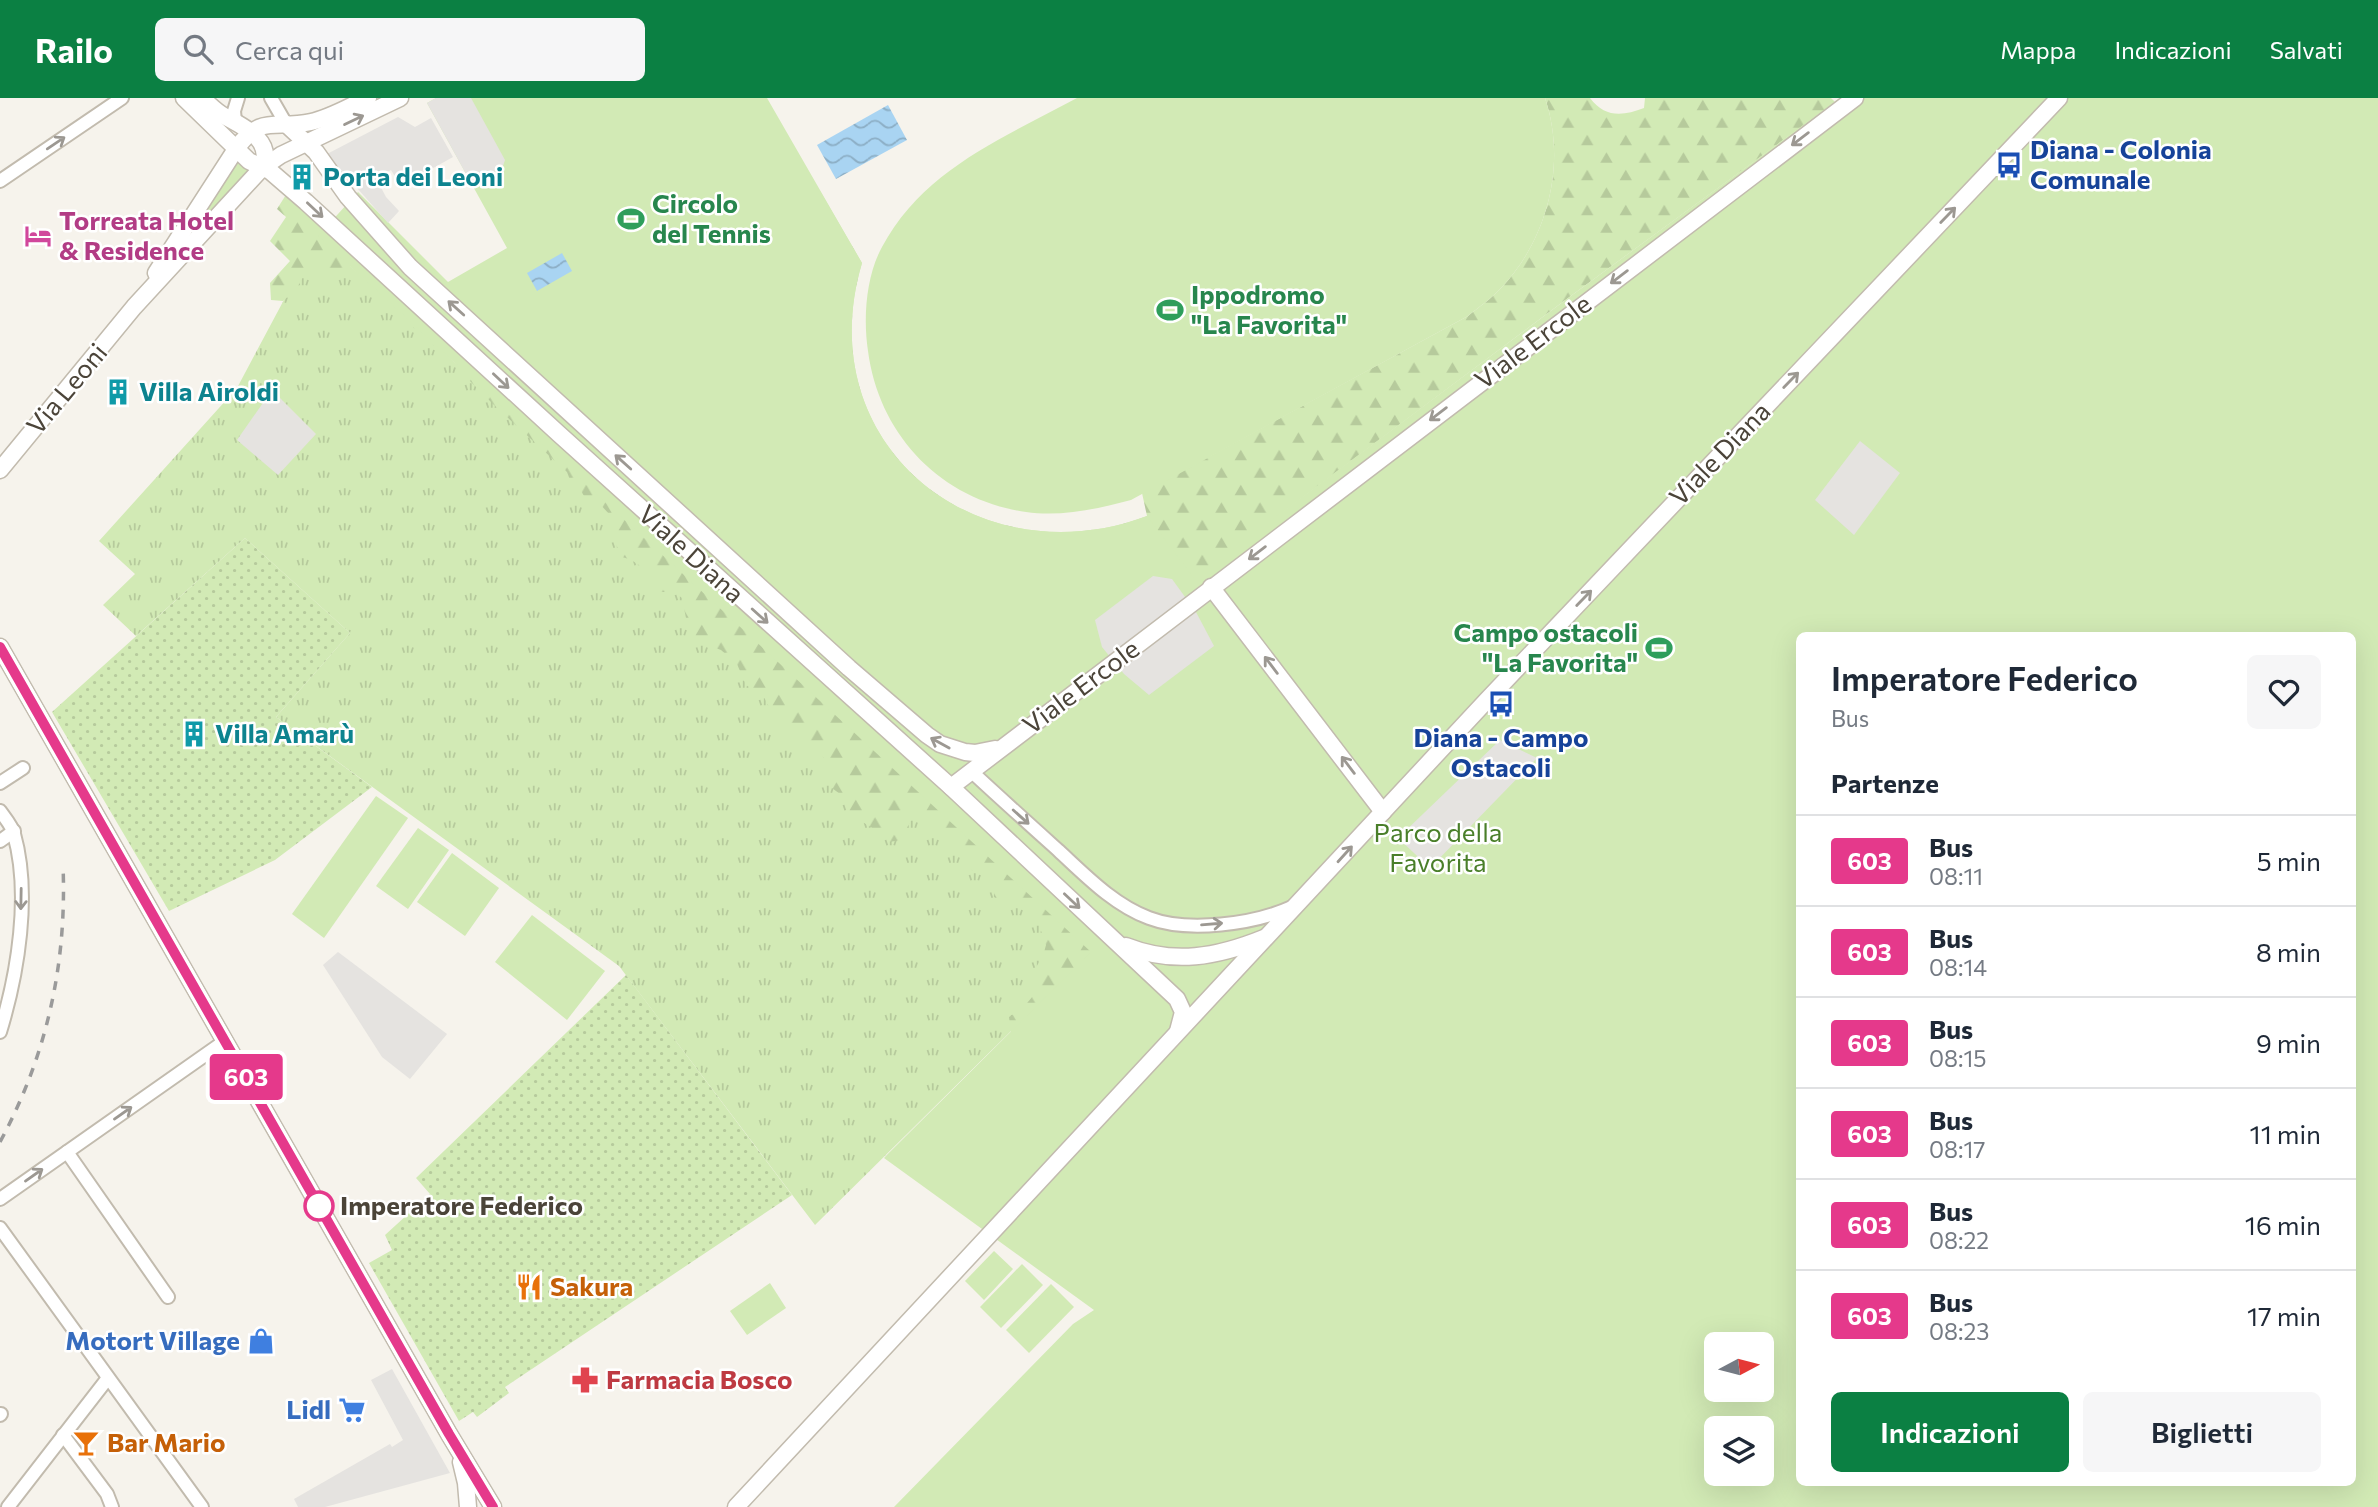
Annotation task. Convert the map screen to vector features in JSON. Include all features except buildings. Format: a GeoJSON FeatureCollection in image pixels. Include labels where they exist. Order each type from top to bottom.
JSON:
{"type":"FeatureCollection","features":[{"type":"Feature","properties":{"kind":"street"},"geometry":{"type":"LineString","coordinates":[[0,181],[122,98]]}},
{"type":"Feature","properties":{"kind":"street","name":"Viale Diana"},"geometry":{"type":"LineString","coordinates":[[184,98],[236,149],[275,174],[306,202],[951,787],[1117,943],[1181,1005],[1182,1020],[1176,1035]]}},
{"type":"Feature","properties":{"kind":"street"},"geometry":{"type":"LineString","coordinates":[[202,98],[215,110],[254,130],[316,121],[368,98]]}},
{"type":"Feature","properties":{"kind":"street"},"geometry":{"type":"LineString","coordinates":[[235,121],[238,98]]}},
{"type":"Feature","properties":{"kind":"street"},"geometry":{"type":"LineString","coordinates":[[271,98],[286,124]]}},
{"type":"Feature","properties":{"kind":"street","name":"Via Leoni"},"geometry":{"type":"LineString","coordinates":[[0,470],[256,164],[307,143],[400,98]]}},
{"type":"Feature","properties":{"kind":"street","name":"Viale Ercole"},"geometry":{"type":"LineString","coordinates":[[951,787],[1854,98]]}},
{"type":"Feature","properties":{"kind":"street","name":"Viale Diana"},"geometry":{"type":"LineString","coordinates":[[1176,1035],[1383,812],[2059,98]]}},
{"type":"Feature","properties":{"kind":"street","name":"Viale Diana"},"geometry":{"type":"LineString","coordinates":[[286,124],[307,143],[348,197],[411,267],[810,633],[927,736],[940,744],[965,752],[990,751],[1005,745]]}},
{"type":"Feature","properties":{"kind":"street"},"geometry":{"type":"LineString","coordinates":[[216,128],[226,145],[226,164]]}},
{"type":"Feature","properties":{"kind":"street"},"geometry":{"type":"LineString","coordinates":[[254,130],[264,149],[265,160],[256,164]]}},
{"type":"Feature","properties":{"kind":"street","name":"Via Leoni"},"geometry":{"type":"LineString","coordinates":[[134,307],[236,149],[254,130]]}},
{"type":"Feature","properties":{"kind":"street"},"geometry":{"type":"LineString","coordinates":[[1211,587],[1383,812]]}},
{"type":"Feature","properties":{"kind":"street"},"geometry":{"type":"LineString","coordinates":[[0,647],[493,1507]]}},
{"type":"Feature","properties":{"kind":"street"},"geometry":{"type":"LineString","coordinates":[[0,783],[23,768]]}},
{"type":"Feature","properties":{"kind":"street","name":"Viale Diana"},"geometry":{"type":"LineString","coordinates":[[971,771],[1094,883],[1119,903],[1148,918],[1181,925],[1204,925],[1263,916],[1298,904]]}},
{"type":"Feature","properties":{"kind":"street"},"geometry":{"type":"LineString","coordinates":[[0,811],[13,831],[21,875],[20,936],[10,1000],[0,1032]]}},
{"type":"Feature","properties":{"kind":"street"},"geometry":{"type":"LineString","coordinates":[[0,841],[13,831]]}},
{"type":"Feature","properties":{"kind":"street","name":"Viale Diana"},"geometry":{"type":"LineString","coordinates":[[1117,943],[1143,953],[1182,957],[1225,952],[1268,936]]}},
{"type":"Feature","properties":{"kind":"street"},"geometry":{"type":"LineString","coordinates":[[736,1507],[1176,1035]]}},
{"type":"Feature","properties":{"kind":"street"},"geometry":{"type":"LineString","coordinates":[[0,1199],[225,1041]]}},
{"type":"Feature","properties":{"kind":"street"},"geometry":{"type":"LineString","coordinates":[[67,1152],[168,1297]]}},
{"type":"Feature","properties":{"kind":"street"},"geometry":{"type":"LineString","coordinates":[[0,1227],[202,1507]]}},
{"type":"Feature","properties":{"kind":"street"},"geometry":{"type":"LineString","coordinates":[[0,1252],[12,1244]]}},
{"type":"Feature","properties":{"kind":"street"},"geometry":{"type":"LineString","coordinates":[[8,1507],[108,1378]]}},
{"type":"Feature","properties":{"kind":"street"},"geometry":{"type":"LineString","coordinates":[[63,1435],[107,1494],[112,1507]]}},
{"type":"Feature","properties":{"kind":"street"},"geometry":{"type":"LineString","coordinates":[[458,1450],[466,1483],[468,1507]]}},
{"type":"Feature","properties":{"kind":"green space","name":"Parco della Favorita"},"geometry":{"type":"Polygon","coordinates":[[[436,98],[767,98],[862,263],[852,328],[860,388],[884,439],[920,481],[968,512],[1023,529],[1084,531],[1147,516],[1194,578],[1840,98],[2378,98],[2378,1507],[894,1507],[1073,1324],[1094,1310],[884,1158],[1091,952],[318,236],[358,192],[448,282],[507,248],[427,103],[436,98]]]}},
{"type":"Feature","properties":{"kind":"green space","name":"Ippodromo \"La Favorita\""},"geometry":{"type":"Polygon","coordinates":[[[1077,98],[1545,98],[1554,148],[1549,199],[1531,247],[1517,268],[1497,292],[1468,316],[1131,500],[1066,513],[1026,512],[995,505],[967,494],[919,459],[900,436],[885,410],[874,382],[868,351],[867,297],[872,271],[882,247],[899,220],[920,196],[968,158],[1077,98]]]}},
{"type":"Feature","properties":{"kind":"green space"},"geometry":{"type":"Polygon","coordinates":[[[1545,98],[1590,98],[1608,112],[1622,114],[1644,108],[1645,98],[1831,98],[1835,102],[1564,301],[1194,579],[1095,620],[504,341],[409,245],[448,283],[820,191],[862,263],[852,328],[860,388],[884,439],[920,481],[968,512],[1023,529],[1084,531],[1147,516],[1142,493],[1468,316],[1494,295],[1531,247],[1549,199],[1554,148],[1545,98]]]}},
{"type":"Feature","properties":{"kind":"green space"},"geometry":{"type":"Polygon","coordinates":[[[240,160],[251,170],[177,251],[240,160]]]}},
{"type":"Feature","properties":{"kind":"green space"},"geometry":{"type":"Polygon","coordinates":[[[289,190],[1120,958],[884,1158],[1011,1032],[1009,1017],[1022,1009],[1033,996],[1033,972],[1046,945],[1039,925],[1031,913],[994,897],[994,887],[998,880],[995,875],[978,873],[969,868],[962,860],[953,839],[932,821],[917,813],[901,840],[889,842],[882,834],[848,813],[844,797],[832,788],[825,777],[827,763],[820,753],[802,750],[771,711],[764,697],[746,685],[737,664],[721,650],[702,643],[688,628],[682,598],[674,592],[659,592],[644,570],[635,562],[622,557],[613,538],[605,536],[604,523],[610,515],[598,502],[588,503],[580,489],[572,485],[567,472],[350,266],[334,273],[306,271],[297,288],[283,301],[271,300],[270,283],[290,261],[270,241],[286,217],[277,209],[289,190]]]}},
{"type":"Feature","properties":{"kind":"green space"},"geometry":{"type":"Polygon","coordinates":[[[318,236],[1091,952],[815,1225],[619,966],[276,717],[350,633],[245,538],[136,636],[103,605],[135,574],[99,541],[237,388],[318,236]]]}},
{"type":"Feature","properties":{"kind":"green space"},"geometry":{"type":"Polygon","coordinates":[[[245,538],[350,633],[276,717],[372,787],[275,860],[169,911],[52,712],[245,538]]]}},
{"type":"Feature","properties":{"kind":"green space"},"geometry":{"type":"Polygon","coordinates":[[[376,796],[408,818],[324,938],[292,914],[376,796]]]}},
{"type":"Feature","properties":{"kind":"green space"},"geometry":{"type":"Polygon","coordinates":[[[418,828],[449,850],[408,909],[376,886],[418,828]]]}},
{"type":"Feature","properties":{"kind":"green space"},"geometry":{"type":"Polygon","coordinates":[[[452,853],[499,888],[465,936],[417,902],[452,853]]]}},
{"type":"Feature","properties":{"kind":"green space"},"geometry":{"type":"Polygon","coordinates":[[[532,915],[605,971],[567,1020],[495,962],[532,915]]]}},
{"type":"Feature","properties":{"kind":"green space"},"geometry":{"type":"Polygon","coordinates":[[[626,975],[792,1195],[505,1387],[509,1393],[477,1417],[473,1412],[459,1421],[369,1263],[392,1250],[385,1235],[430,1194],[416,1178],[626,975]]]}},
{"type":"Feature","properties":{"kind":"green space"},"geometry":{"type":"Polygon","coordinates":[[[994,1251],[1013,1269],[984,1300],[965,1281],[994,1251]]]}},
{"type":"Feature","properties":{"kind":"green space"},"geometry":{"type":"Polygon","coordinates":[[[1022,1264],[1043,1285],[1001,1328],[980,1307],[1022,1264]]]}},
{"type":"Feature","properties":{"kind":"green space"},"geometry":{"type":"Polygon","coordinates":[[[770,1283],[786,1308],[747,1335],[730,1311],[770,1283]]]}},
{"type":"Feature","properties":{"kind":"green space"},"geometry":{"type":"Polygon","coordinates":[[[1051,1284],[1074,1307],[1029,1353],[1006,1330],[1051,1284]]]}},
{"type":"Feature","properties":{"kind":"shaded area"},"geometry":{"type":"Polygon","coordinates":[[[436,98],[471,98],[505,160],[503,166],[486,179],[471,183],[427,103],[436,98]]]}},
{"type":"Feature","properties":{"kind":"shaded area"},"geometry":{"type":"Polygon","coordinates":[[[398,117],[415,127],[431,118],[453,157],[401,186],[391,170],[376,178],[386,197],[399,211],[388,223],[327,154],[398,117]]]}},
{"type":"Feature","properties":{"kind":"shaded area"},"geometry":{"type":"Polygon","coordinates":[[[272,390],[316,434],[278,475],[237,440],[272,390]]]}},
{"type":"Feature","properties":{"kind":"shaded area"},"geometry":{"type":"Polygon","coordinates":[[[1860,441],[1900,473],[1854,535],[1815,500],[1860,441]]]}},
{"type":"Feature","properties":{"kind":"shaded area"},"geometry":{"type":"Polygon","coordinates":[[[1153,576],[1172,579],[1196,612],[1214,646],[1149,695],[1124,674],[1102,647],[1095,620],[1153,576]]]}},
{"type":"Feature","properties":{"kind":"shaded area"},"geometry":{"type":"Polygon","coordinates":[[[1500,740],[1537,758],[1430,868],[1398,838],[1500,740]]]}},
{"type":"Feature","properties":{"kind":"shaded area"},"geometry":{"type":"Polygon","coordinates":[[[338,952],[447,1034],[410,1079],[382,1057],[323,965],[338,952]]]}},
{"type":"Feature","properties":{"kind":"shaded area"},"geometry":{"type":"Polygon","coordinates":[[[392,1369],[450,1473],[325,1507],[298,1507],[294,1499],[390,1444],[392,1447],[403,1440],[371,1380],[392,1369]]]}},
{"type":"Feature","properties":{"kind":"water"},"geometry":{"type":"Polygon","coordinates":[[[888,105],[907,140],[836,179],[817,145],[888,105]]]}},
{"type":"Feature","properties":{"kind":"water"},"geometry":{"type":"Polygon","coordinates":[[[562,253],[572,271],[537,291],[527,273],[562,253]]]}},
{"type":"Feature","properties":{"kind":"railway"},"geometry":{"type":"LineString","coordinates":[[0,1142],[30,1076],[51,1008],[61,938],[63,865]]}},
{"type":"Feature","properties":{"kind":"bus line","name":"603"},"geometry":{"type":"LineString","coordinates":[[0,647],[493,1507]]}},
{"type":"Feature","properties":{"kind":"place","name":"Diana - Colonia Comunale"},"geometry":{"type":"Point","coordinates":[2009,165]}},
{"type":"Feature","properties":{"kind":"place","name":"Porta dei Leoni"},"geometry":{"type":"Point","coordinates":[302,177]}},
{"type":"Feature","properties":{"kind":"place","name":"Circolo del Tennis"},"geometry":{"type":"Point","coordinates":[631,219]}},
{"type":"Feature","properties":{"kind":"place","name":"Torreata Hotel & Residence"},"geometry":{"type":"Point","coordinates":[38,236]}},
{"type":"Feature","properties":{"kind":"place","name":"Ippodromo \"La Favorita\""},"geometry":{"type":"Point","coordinates":[1170,310]}},
{"type":"Feature","properties":{"kind":"place","name":"Villa Airoldi"},"geometry":{"type":"Point","coordinates":[118,392]}},
{"type":"Feature","properties":{"kind":"place","name":"Campo ostacoli \"La Favorita\""},"geometry":{"type":"Point","coordinates":[1659,648]}},
{"type":"Feature","properties":{"kind":"place","name":"Diana - Campo Ostacoli"},"geometry":{"type":"Point","coordinates":[1501,704]}},
{"type":"Feature","properties":{"kind":"place","name":"Villa Amarù"},"geometry":{"type":"Point","coordinates":[194,734]}},
{"type":"Feature","properties":{"kind":"place","name":"Imperatore Federico"},"geometry":{"type":"Point","coordinates":[319,1206]}},
{"type":"Feature","properties":{"kind":"place","name":"Sakura"},"geometry":{"type":"Point","coordinates":[529,1287]}},
{"type":"Feature","properties":{"kind":"place","name":"Motort Village"},"geometry":{"type":"Point","coordinates":[261,1341]}},
{"type":"Feature","properties":{"kind":"place","name":"Farmacia Bosco"},"geometry":{"type":"Point","coordinates":[585,1380]}},
{"type":"Feature","properties":{"kind":"place","name":"Lidl"},"geometry":{"type":"Point","coordinates":[352,1410]}},
{"type":"Feature","properties":{"kind":"place","name":"Bar Mario"},"geometry":{"type":"Point","coordinates":[86,1443]}}]}
